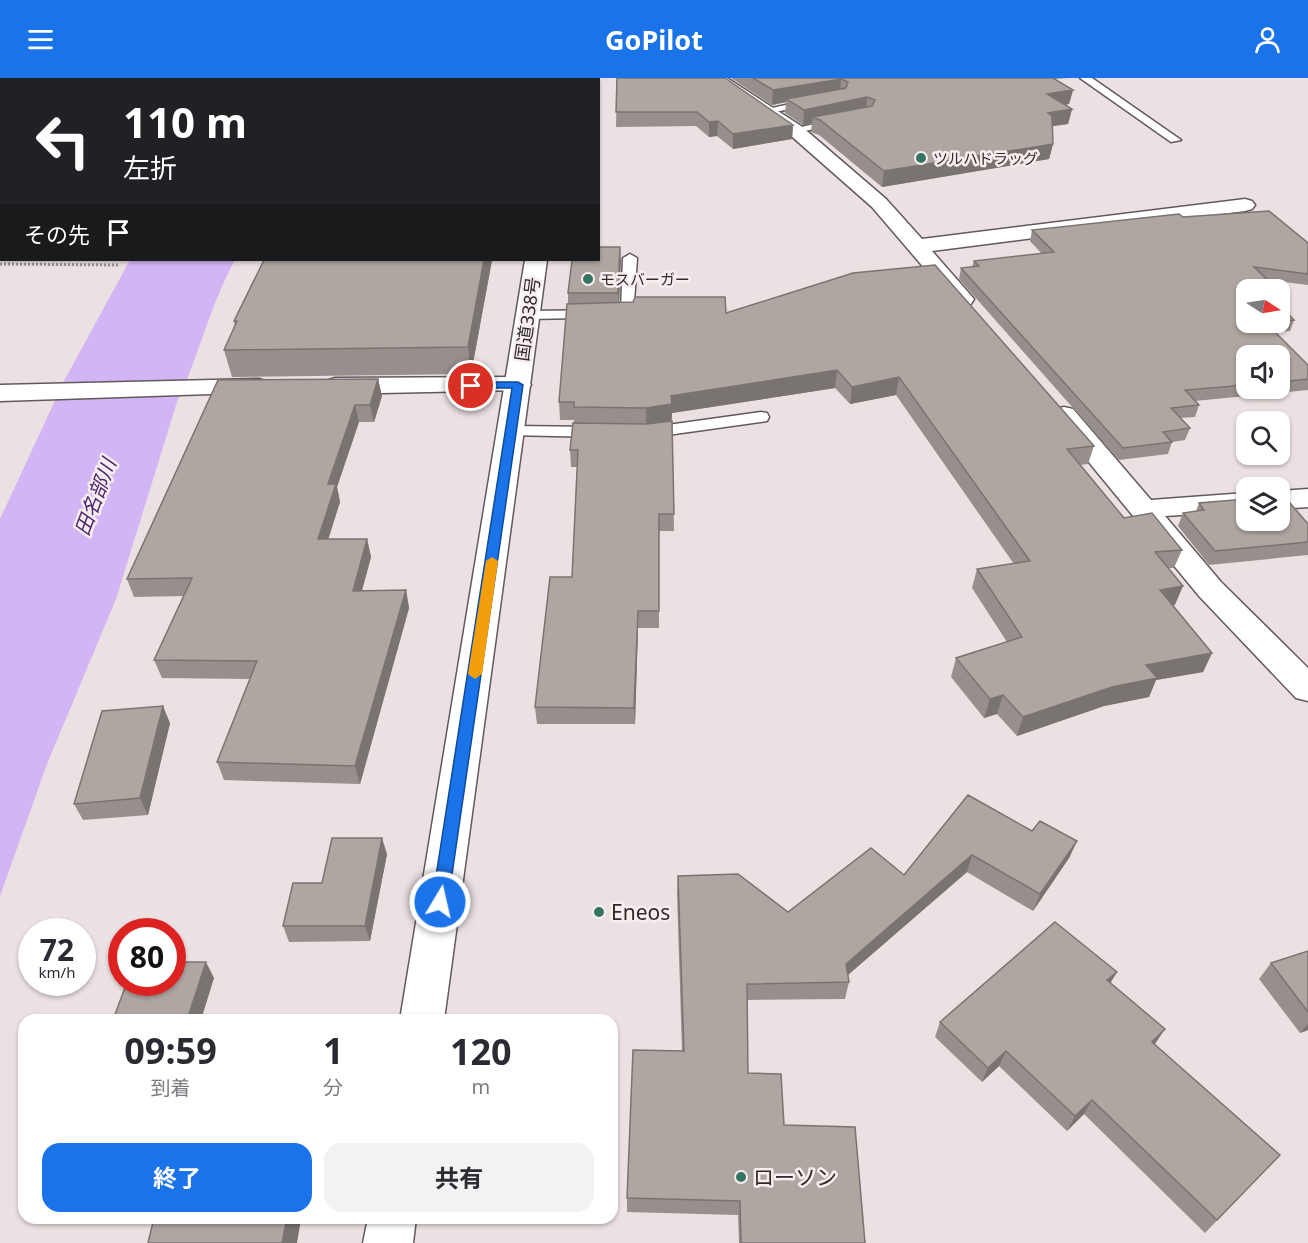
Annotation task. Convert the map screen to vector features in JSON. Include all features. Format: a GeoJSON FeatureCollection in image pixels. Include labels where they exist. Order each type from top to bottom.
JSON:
{"type":"FeatureCollection","features":[{"type":"Feature","properties":{"kind":"main road"},"geometry":{"type":"LineString","coordinates":[[716,78],[795,130],[879,202],[978,315]]}},
{"type":"Feature","properties":{"kind":"main road"},"geometry":{"type":"LineString","coordinates":[[918,246],[1245,205]]}},
{"type":"Feature","properties":{"kind":"main road","name":"国道338号"},"geometry":{"type":"LineString","coordinates":[[423,1014],[536,261]]}},
{"type":"Feature","properties":{"kind":"main road"},"geometry":{"type":"LineString","coordinates":[[314,386],[518,385]]}},
{"type":"Feature","properties":{"kind":"main road"},"geometry":{"type":"LineString","coordinates":[[0,393],[194,387],[278,387]]}},
{"type":"Feature","properties":{"kind":"main road"},"geometry":{"type":"LineString","coordinates":[[1053,403],[1145,509],[1210,589],[1308,689]]}},
{"type":"Feature","properties":{"kind":"main road"},"geometry":{"type":"LineString","coordinates":[[1290,499],[1308,498]]}},
{"type":"Feature","properties":{"kind":"main road"},"geometry":{"type":"LineString","coordinates":[[1145,509],[1236,503]]}},
{"type":"Feature","properties":{"kind":"main road"},"geometry":{"type":"LineString","coordinates":[[388,1243],[391,1224]]}},
{"type":"Feature","properties":{"kind":"lane"},"geometry":{"type":"LineString","coordinates":[[1085,78],[1174,140]]}},
{"type":"Feature","properties":{"kind":"lane"},"geometry":{"type":"LineString","coordinates":[[765,111],[829,99]]}},
{"type":"Feature","properties":{"kind":"lane"},"geometry":{"type":"LineString","coordinates":[[795,130],[856,118]]}},
{"type":"Feature","properties":{"kind":"lane"},"geometry":{"type":"LineString","coordinates":[[528,315],[628,314],[630,258]]}},
{"type":"Feature","properties":{"kind":"lane"},"geometry":{"type":"LineString","coordinates":[[512,431],[646,433],[761,417]]}},
{"type":"Feature","properties":{"kind":"path"},"geometry":{"type":"LineString","coordinates":[[0,264],[118,265]]}},
{"type":"Feature","properties":{"kind":"water","name":"田名部川"},"geometry":{"type":"Polygon","coordinates":[[[129,261],[234,261],[218,295],[177,402],[116,599],[47,764],[0,896],[0,519],[65,379],[129,261]]]}},
{"type":"Feature","properties":{"kind":"building"},"geometry":{"type":"Polygon","coordinates":[[[617,78],[725,78],[793,125],[733,134],[718,121],[709,122],[697,112],[616,112],[617,78]]]}},
{"type":"Feature","properties":{"kind":"building"},"geometry":{"type":"Polygon","coordinates":[[[753,78],[1053,78],[1073,90],[1047,94],[1072,109],[1048,113],[1052,116],[1053,144],[884,171],[820,120],[813,117],[872,106],[875,100],[867,97],[804,110],[786,99],[846,88],[848,82],[841,79],[773,90],[753,78]]]}},
{"type":"Feature","properties":{"kind":"building"},"geometry":{"type":"Polygon","coordinates":[[[1269,211],[1308,243],[1308,274],[1254,267],[1267,279],[1236,279],[1236,333],[1276,333],[1288,345],[1236,345],[1236,386],[1185,390],[1199,405],[1171,408],[1190,428],[1163,432],[1172,442],[1123,448],[961,268],[979,266],[974,261],[1054,252],[1032,230],[1179,214],[1183,217],[1269,211]]]}},
{"type":"Feature","properties":{"kind":"building"},"geometry":{"type":"Polygon","coordinates":[[[600,247],[620,247],[618,293],[568,293],[572,261],[600,261],[600,247]]]}},
{"type":"Feature","properties":{"kind":"building"},"geometry":{"type":"Polygon","coordinates":[[[264,261],[484,261],[468,347],[224,350],[237,321],[234,321],[264,261]]]}},
{"type":"Feature","properties":{"kind":"building"},"geometry":{"type":"Polygon","coordinates":[[[935,265],[1094,446],[1067,449],[1124,518],[1152,513],[1182,550],[1155,552],[1183,586],[1160,590],[1212,653],[1146,665],[1157,678],[1112,687],[1023,717],[1003,695],[990,699],[956,658],[1022,637],[977,569],[1030,561],[899,377],[852,387],[837,370],[671,396],[672,404],[646,408],[574,407],[574,402],[559,402],[567,304],[633,302],[635,297],[725,297],[726,313],[853,273],[935,265]]]}},
{"type":"Feature","properties":{"kind":"building"},"geometry":{"type":"Polygon","coordinates":[[[1290,347],[1308,365],[1308,379],[1290,381],[1290,347]]]}},
{"type":"Feature","properties":{"kind":"building"},"geometry":{"type":"Polygon","coordinates":[[[378,379],[370,405],[355,405],[328,484],[336,484],[318,539],[367,539],[353,591],[406,590],[355,766],[217,762],[257,661],[154,660],[192,578],[127,579],[218,380],[378,379]]]}},
{"type":"Feature","properties":{"kind":"building"},"geometry":{"type":"Polygon","coordinates":[[[672,421],[674,514],[659,514],[659,611],[638,611],[634,708],[535,707],[550,577],[572,577],[578,450],[570,450],[573,423],[646,424],[672,421]]]}},
{"type":"Feature","properties":{"kind":"building"},"geometry":{"type":"Polygon","coordinates":[[[1236,500],[1236,531],[1290,531],[1290,503],[1308,524],[1308,542],[1215,551],[1183,513],[1204,510],[1199,503],[1236,500]]]}},
{"type":"Feature","properties":{"kind":"building"},"geometry":{"type":"Polygon","coordinates":[[[163,706],[140,798],[74,804],[102,711],[163,706]]]}},
{"type":"Feature","properties":{"kind":"building"},"geometry":{"type":"Polygon","coordinates":[[[968,795],[1032,831],[1040,821],[1077,841],[1040,894],[972,855],[846,964],[849,982],[747,984],[748,1073],[781,1074],[784,1125],[855,1127],[865,1243],[741,1243],[740,1201],[627,1198],[633,1050],[684,1051],[678,876],[738,874],[788,912],[871,848],[904,875],[968,795]]]}},
{"type":"Feature","properties":{"kind":"building"},"geometry":{"type":"Polygon","coordinates":[[[332,838],[382,838],[365,926],[283,926],[293,883],[322,883],[332,838]]]}},
{"type":"Feature","properties":{"kind":"building"},"geometry":{"type":"Polygon","coordinates":[[[1055,922],[1117,972],[1107,980],[1165,1029],[1152,1042],[1280,1155],[1217,1220],[1092,1100],[1075,1116],[1006,1051],[988,1068],[940,1022],[1055,922]]]}},
{"type":"Feature","properties":{"kind":"building"},"geometry":{"type":"Polygon","coordinates":[[[1308,951],[1308,1012],[1271,963],[1308,951]]]}},
{"type":"Feature","properties":{"kind":"building"},"geometry":{"type":"Polygon","coordinates":[[[186,962],[206,962],[189,1014],[115,1014],[122,996],[186,996],[186,962]]]}},
{"type":"Feature","properties":{"kind":"building"},"geometry":{"type":"Polygon","coordinates":[[[153,1224],[286,1224],[282,1243],[148,1243],[153,1224]]]}},
{"type":"Feature","properties":{"kind":"slow traffic"},"geometry":{"type":"LineString","coordinates":[[475,674],[492,561]]}},
{"type":"Feature","properties":{"kind":"place","name":"ツルハドラッグ"},"geometry":{"type":"Point","coordinates":[921,158]}},
{"type":"Feature","properties":{"kind":"place","name":"モスバーガー"},"geometry":{"type":"Point","coordinates":[588,279]}},
{"type":"Feature","properties":{"kind":"place","name":"Eneos"},"geometry":{"type":"Point","coordinates":[599,912]}},
{"type":"Feature","properties":{"kind":"place","name":"ローソン"},"geometry":{"type":"Point","coordinates":[741,1177]}},
{"type":"Feature","properties":{"kind":"route"},"geometry":{"type":"LineString","coordinates":[[440,902],[518,385],[471,386]]}}]}
